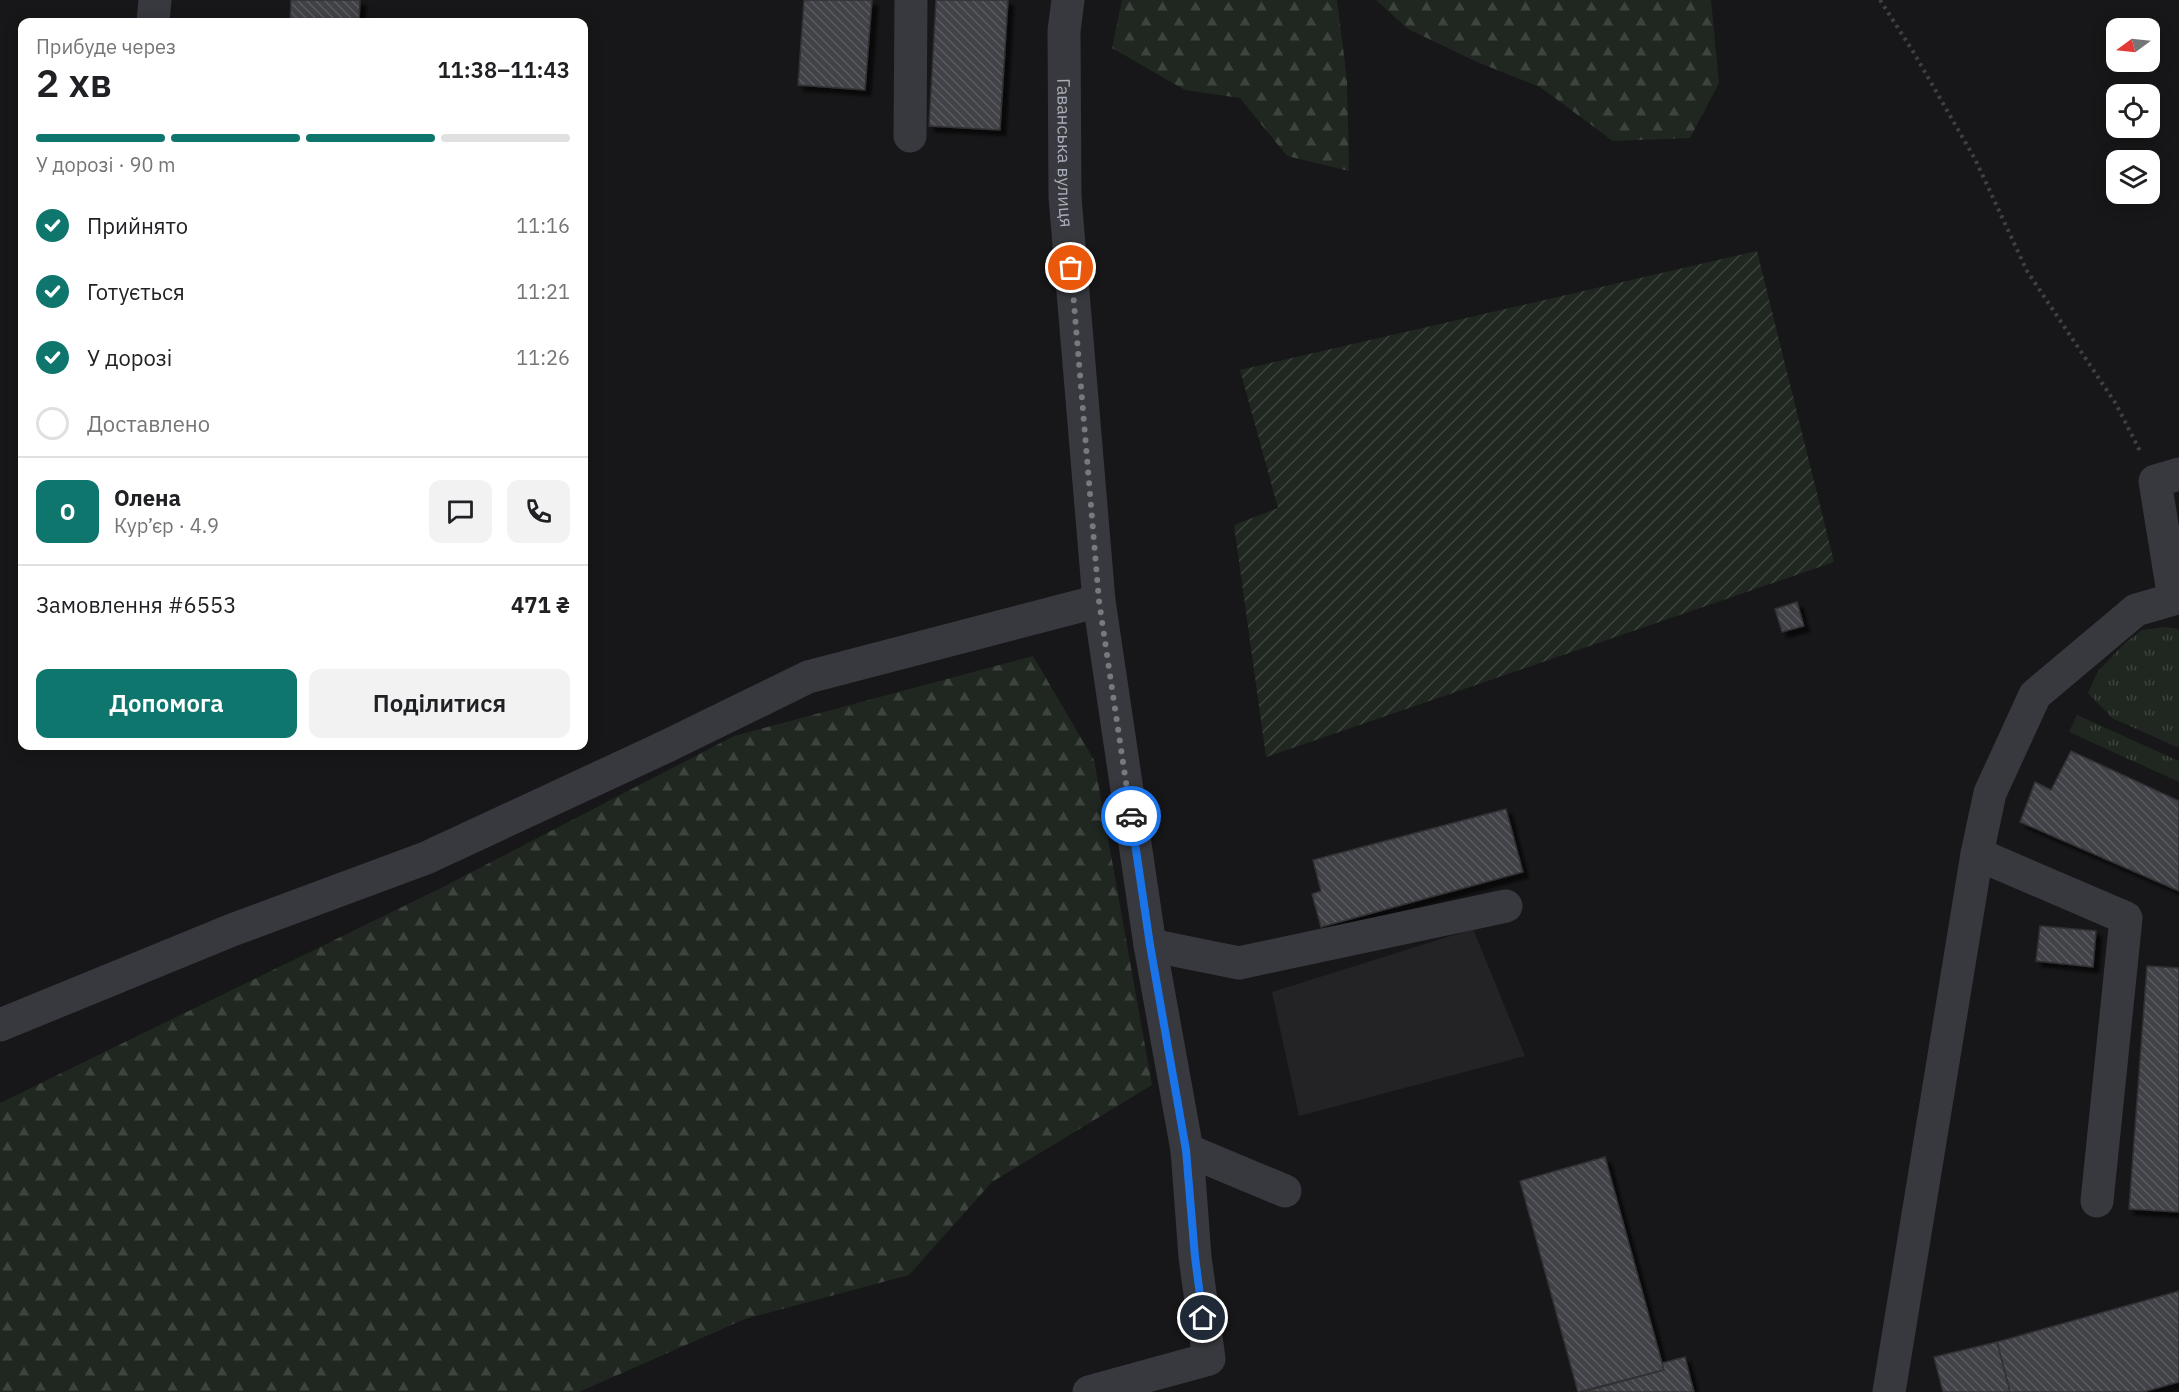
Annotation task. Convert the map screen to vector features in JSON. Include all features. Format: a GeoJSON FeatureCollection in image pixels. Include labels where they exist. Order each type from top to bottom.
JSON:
{"type":"FeatureCollection","features":[{"type":"Feature","properties":{"kind":"lane"},"geometry":{"type":"LineString","coordinates":[[153,18],[155,0]]}},
{"type":"Feature","properties":{"kind":"lane"},"geometry":{"type":"LineString","coordinates":[[910,136],[911,0]]}},
{"type":"Feature","properties":{"kind":"lane","name":"Гаванська вулиця"},"geometry":{"type":"LineString","coordinates":[[1068,0],[1064,31],[1065,197],[1099,601],[1150,945],[1186,1150],[1195,1257],[1209,1359],[1089,1392]]}},
{"type":"Feature","properties":{"kind":"lane"},"geometry":{"type":"LineString","coordinates":[[1889,1392],[1977,854],[1990,793],[2035,695],[2136,610],[2176,599],[2167,477]]}},
{"type":"Feature","properties":{"kind":"lane"},"geometry":{"type":"LineString","coordinates":[[0,1025],[232,930],[426,858],[665,747],[808,677],[1099,601]]}},
{"type":"Feature","properties":{"kind":"lane"},"geometry":{"type":"LineString","coordinates":[[1977,854],[2126,918],[2097,1201]]}},
{"type":"Feature","properties":{"kind":"lane"},"geometry":{"type":"LineString","coordinates":[[1150,945],[1239,963],[1506,906]]}},
{"type":"Feature","properties":{"kind":"lane"},"geometry":{"type":"LineString","coordinates":[[1186,1150],[1285,1191]]}},
{"type":"Feature","properties":{"kind":"path"},"geometry":{"type":"LineString","coordinates":[[1880,0],[1914,52],[1975,159],[2027,271],[2167,477]]}},
{"type":"Feature","properties":{"kind":"shaded area"},"geometry":{"type":"Polygon","coordinates":[[[1473,929],[1525,1056],[1299,1116],[1272,992],[1473,929]]]}},
{"type":"Feature","properties":{"kind":"green space"},"geometry":{"type":"Polygon","coordinates":[[[1122,0],[1337,0],[1347,80],[1349,171],[1287,156],[1240,98],[1185,90],[1112,48],[1122,0]]]}},
{"type":"Feature","properties":{"kind":"green space"},"geometry":{"type":"Polygon","coordinates":[[[1376,0],[1711,0],[1719,83],[1690,138],[1613,141],[1540,87],[1477,62],[1408,29],[1376,0]]]}},
{"type":"Feature","properties":{"kind":"green space"},"geometry":{"type":"Polygon","coordinates":[[[1757,251],[1834,562],[1266,757],[1234,525],[1278,508],[1240,370],[1757,251]]]}},
{"type":"Feature","properties":{"kind":"green space"},"geometry":{"type":"Polygon","coordinates":[[[2166,627],[2179,629],[2179,748],[2112,718],[2088,693],[2098,671],[2125,643],[2142,630],[2166,627]]]}},
{"type":"Feature","properties":{"kind":"green space"},"geometry":{"type":"Polygon","coordinates":[[[1033,656],[1094,760],[1152,1085],[992,1182],[909,1275],[745,1319],[579,1392],[0,1392],[0,1103],[443,887],[734,736],[1033,656]]]}},
{"type":"Feature","properties":{"kind":"green space"},"geometry":{"type":"Polygon","coordinates":[[[2077,715],[2179,761],[2179,782],[2069,732],[2077,715]]]}},
{"type":"Feature","properties":{"kind":"building"},"geometry":{"type":"Polygon","coordinates":[[[291,0],[360,0],[359,18],[290,18],[291,0]]]}},
{"type":"Feature","properties":{"kind":"building"},"geometry":{"type":"Polygon","coordinates":[[[804,0],[872,0],[865,90],[798,85],[804,0]]]}},
{"type":"Feature","properties":{"kind":"building"},"geometry":{"type":"Polygon","coordinates":[[[936,0],[1008,0],[1000,130],[929,126],[936,0]]]}},
{"type":"Feature","properties":{"kind":"building"},"geometry":{"type":"Polygon","coordinates":[[[1797,602],[1804,626],[1782,632],[1775,609],[1797,602]]]}},
{"type":"Feature","properties":{"kind":"building"},"geometry":{"type":"Polygon","coordinates":[[[2071,751],[2179,801],[2179,891],[2020,822],[2035,782],[2051,790],[2071,751]]]}},
{"type":"Feature","properties":{"kind":"building"},"geometry":{"type":"Polygon","coordinates":[[[1506,809],[1523,872],[1321,927],[1312,894],[1321,891],[1313,860],[1506,809]]]}},
{"type":"Feature","properties":{"kind":"building"},"geometry":{"type":"Polygon","coordinates":[[[2040,926],[2096,931],[2093,967],[2036,961],[2040,926]]]}},
{"type":"Feature","properties":{"kind":"building"},"geometry":{"type":"Polygon","coordinates":[[[2147,966],[2179,968],[2179,1212],[2129,1209],[2147,966]]]}},
{"type":"Feature","properties":{"kind":"building"},"geometry":{"type":"Polygon","coordinates":[[[1605,1157],[1664,1370],[1578,1392],[1520,1181],[1605,1157]]]}},
{"type":"Feature","properties":{"kind":"building"},"geometry":{"type":"Polygon","coordinates":[[[2179,1291],[2179,1382],[2143,1392],[2010,1392],[1997,1342],[2179,1291]]]}},
{"type":"Feature","properties":{"kind":"building"},"geometry":{"type":"Polygon","coordinates":[[[1997,1342],[2010,1392],[1943,1392],[1934,1357],[1997,1342]]]}},
{"type":"Feature","properties":{"kind":"building"},"geometry":{"type":"Polygon","coordinates":[[[1685,1357],[1694,1392],[1583,1392],[1664,1370],[1662,1363],[1685,1357]]]}},
{"type":"Feature","properties":{"kind":"way so far"},"geometry":{"type":"LineString","coordinates":[[1071,268],[1099,601],[1131,816]]}},
{"type":"Feature","properties":{"kind":"route"},"geometry":{"type":"LineString","coordinates":[[1131,816],[1150,945],[1186,1150],[1195,1257],[1203,1318]]}}]}
